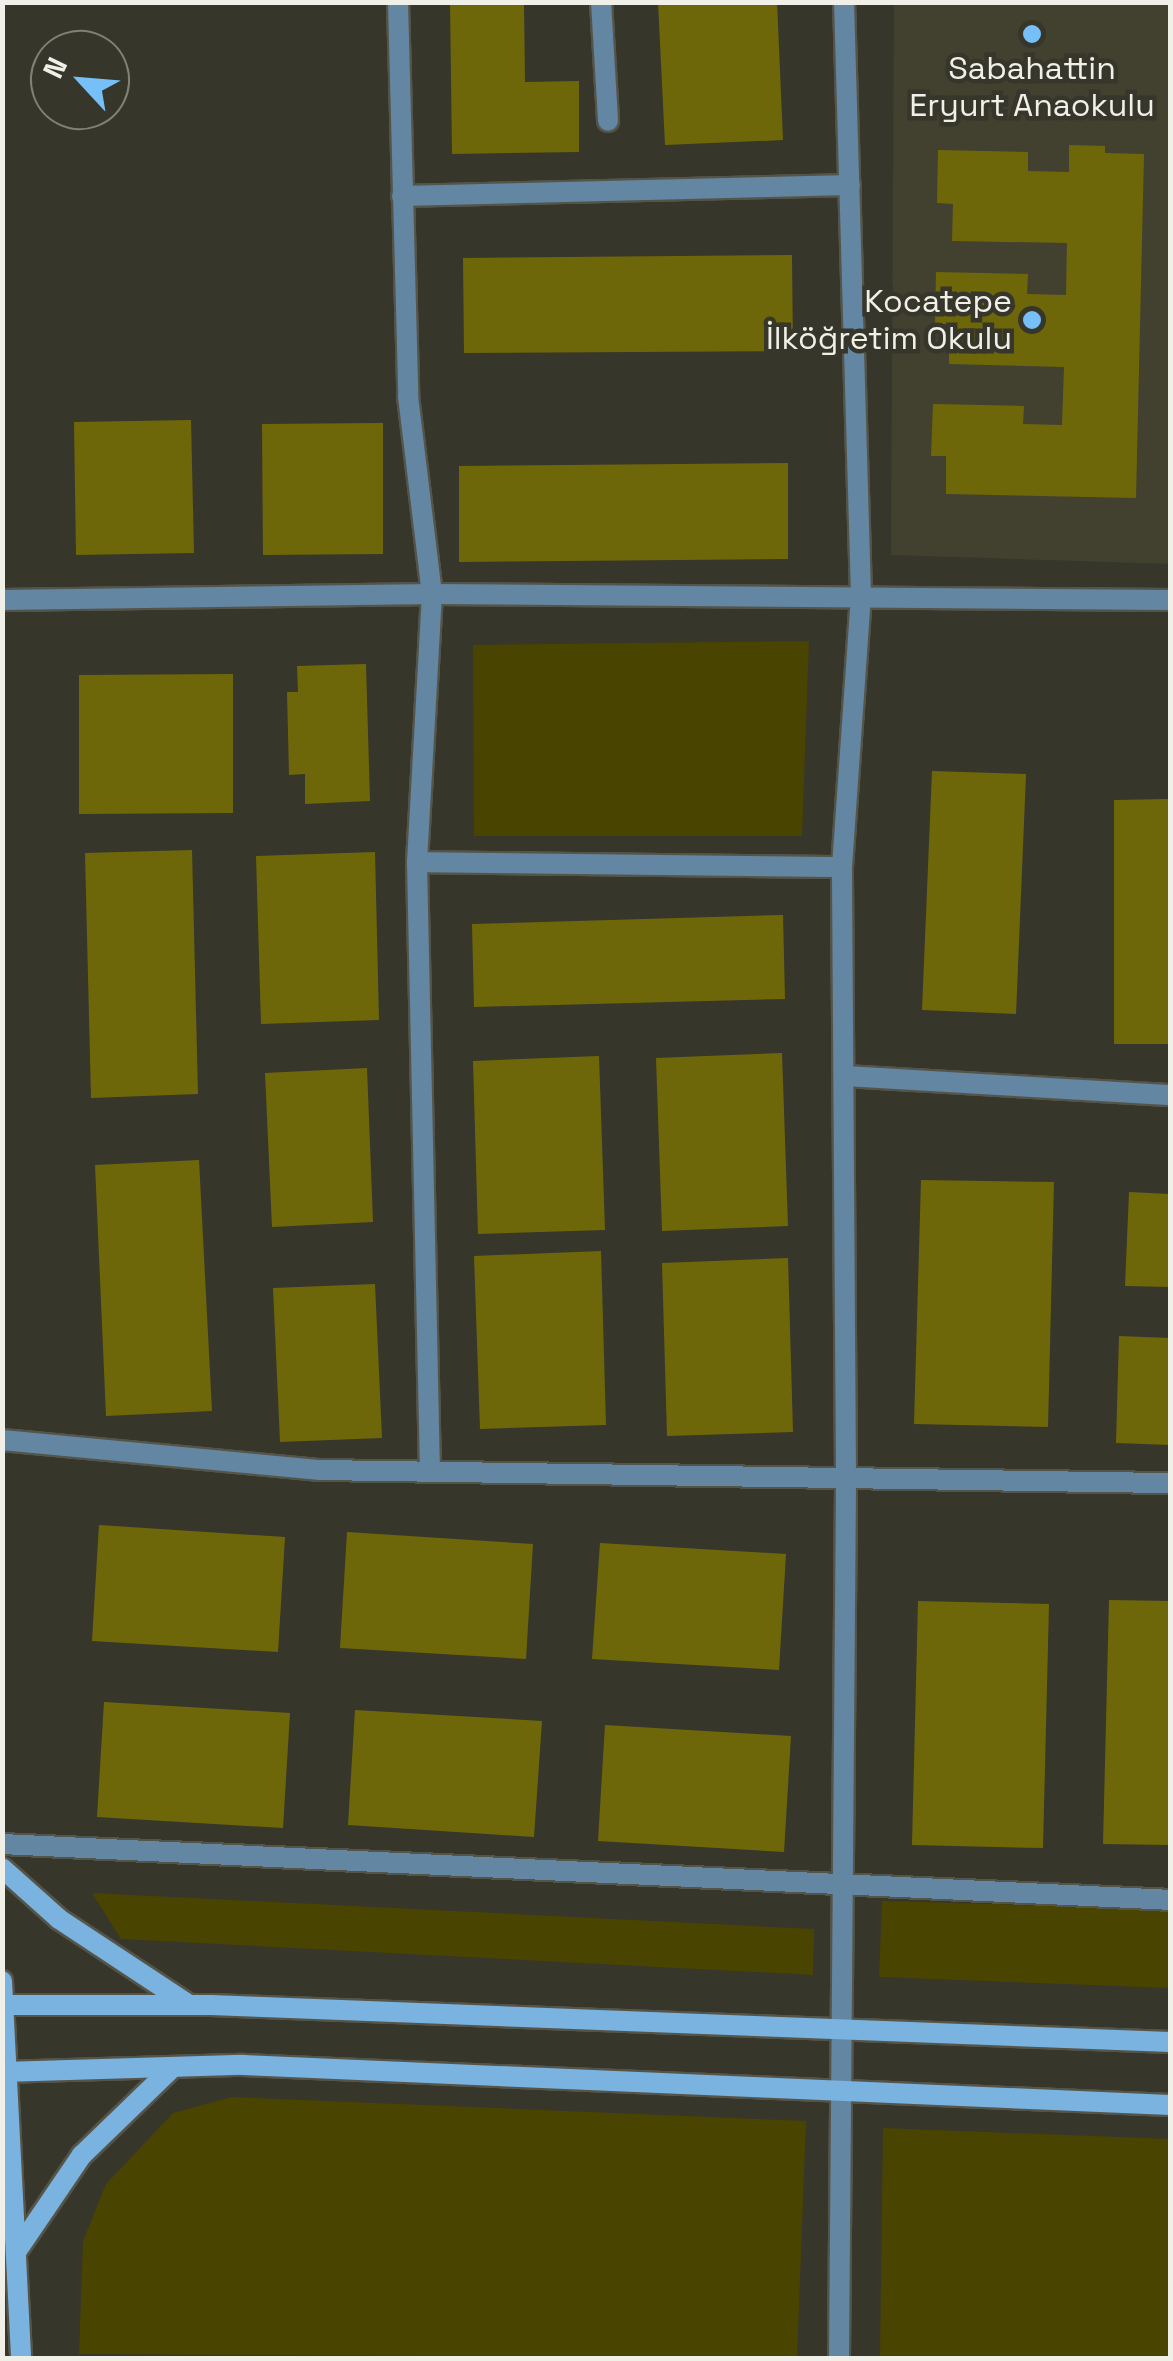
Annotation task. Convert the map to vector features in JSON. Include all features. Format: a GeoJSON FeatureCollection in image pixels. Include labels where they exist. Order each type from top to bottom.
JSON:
{"type":"FeatureCollection","features":[{"type":"Feature","properties":{"kind":"street"},"geometry":{"type":"LineString","coordinates":[[398,2],[408,396],[432,594],[417,862],[430,1472]]}},
{"type":"Feature","properties":{"kind":"street"},"geometry":{"type":"LineString","coordinates":[[602,2],[608,121]]}},
{"type":"Feature","properties":{"kind":"street"},"geometry":{"type":"LineString","coordinates":[[839,2358],[847,1076],[842,866],[861,594],[844,2]]}},
{"type":"Feature","properties":{"kind":"street"},"geometry":{"type":"LineString","coordinates":[[402,196],[850,185]]}},
{"type":"Feature","properties":{"kind":"street"},"geometry":{"type":"LineString","coordinates":[[2,600],[861,594],[1170,600]]}},
{"type":"Feature","properties":{"kind":"street"},"geometry":{"type":"LineString","coordinates":[[417,862],[842,866]]}},
{"type":"Feature","properties":{"kind":"street"},"geometry":{"type":"LineString","coordinates":[[847,1076],[1170,1095]]}},
{"type":"Feature","properties":{"kind":"street"},"geometry":{"type":"LineString","coordinates":[[2,1440],[320,1470],[1170,1484]]}},
{"type":"Feature","properties":{"kind":"street"},"geometry":{"type":"LineString","coordinates":[[2,1844],[844,1881],[1170,1900]]}},
{"type":"Feature","properties":{"kind":"street"},"geometry":{"type":"LineString","coordinates":[[2,1868],[59,1919],[190,2006]]}},
{"type":"Feature","properties":{"kind":"street"},"geometry":{"type":"LineString","coordinates":[[2,1981],[21,2358]]}},
{"type":"Feature","properties":{"kind":"street"},"geometry":{"type":"LineString","coordinates":[[3,2005],[190,2006],[1170,2042]]}},
{"type":"Feature","properties":{"kind":"street"},"geometry":{"type":"LineString","coordinates":[[5,2072],[242,2066],[1170,2104]]}},
{"type":"Feature","properties":{"kind":"street"},"geometry":{"type":"LineString","coordinates":[[16,2252],[82,2155],[170,2070]]}},
{"type":"Feature","properties":{"kind":"shaded area","name":"Kocatepe İlköğretim Okulu"},"geometry":{"type":"Polygon","coordinates":[[[894,3],[1170,3],[1170,564],[891,555],[894,3]]]}},
{"type":"Feature","properties":{"kind":"shaded area"},"geometry":{"type":"Polygon","coordinates":[[[809,641],[802,836],[474,836],[473,645],[809,641]]]}},
{"type":"Feature","properties":{"kind":"shaded area"},"geometry":{"type":"Polygon","coordinates":[[[92,1893],[814,1929],[813,1975],[121,1939],[92,1893]]]}},
{"type":"Feature","properties":{"kind":"shaded area"},"geometry":{"type":"Polygon","coordinates":[[[882,1901],[1170,1909],[1170,1988],[879,1977],[882,1901]]]}},
{"type":"Feature","properties":{"kind":"shaded area"},"geometry":{"type":"Polygon","coordinates":[[[232,2097],[806,2121],[797,2358],[79,2354],[83,2241],[106,2184],[173,2113],[232,2097]]]}},
{"type":"Feature","properties":{"kind":"shaded area"},"geometry":{"type":"Polygon","coordinates":[[[883,2128],[1170,2139],[1170,2358],[880,2358],[883,2128]]]}},
{"type":"Feature","properties":{"kind":"building"},"geometry":{"type":"Polygon","coordinates":[[[450,2],[524,2],[525,82],[579,81],[579,152],[452,154],[450,2]]]}},
{"type":"Feature","properties":{"kind":"building"},"geometry":{"type":"Polygon","coordinates":[[[658,2],[777,2],[783,140],[665,145],[658,2]]]}},
{"type":"Feature","properties":{"kind":"building"},"geometry":{"type":"Polygon","coordinates":[[[1069,145],[1105,146],[1105,153],[1144,154],[1136,498],[946,494],[946,456],[931,456],[933,404],[1024,406],[1023,424],[1062,425],[1064,367],[949,364],[949,324],[935,324],[936,272],[1028,274],[1027,294],[1066,295],[1067,243],[952,241],[953,204],[937,203],[938,150],[1028,152],[1028,171],[1069,172],[1069,145]]]}},
{"type":"Feature","properties":{"kind":"building"},"geometry":{"type":"Polygon","coordinates":[[[792,255],[793,351],[464,353],[463,258],[792,255]]]}},
{"type":"Feature","properties":{"kind":"building"},"geometry":{"type":"Polygon","coordinates":[[[191,420],[194,553],[76,555],[74,422],[191,420]]]}},
{"type":"Feature","properties":{"kind":"building"},"geometry":{"type":"Polygon","coordinates":[[[383,423],[383,554],[263,555],[262,424],[383,423]]]}},
{"type":"Feature","properties":{"kind":"building"},"geometry":{"type":"Polygon","coordinates":[[[788,463],[788,559],[459,562],[459,466],[788,463]]]}},
{"type":"Feature","properties":{"kind":"building"},"geometry":{"type":"Polygon","coordinates":[[[366,664],[370,801],[305,804],[305,774],[289,775],[287,692],[298,692],[297,666],[366,664]]]}},
{"type":"Feature","properties":{"kind":"building"},"geometry":{"type":"Polygon","coordinates":[[[233,674],[233,813],[79,814],[79,675],[233,674]]]}},
{"type":"Feature","properties":{"kind":"building"},"geometry":{"type":"Polygon","coordinates":[[[932,771],[1026,774],[1016,1014],[922,1010],[932,771]]]}},
{"type":"Feature","properties":{"kind":"building"},"geometry":{"type":"Polygon","coordinates":[[[1170,799],[1170,1044],[1114,1044],[1114,800],[1170,799]]]}},
{"type":"Feature","properties":{"kind":"building"},"geometry":{"type":"Polygon","coordinates":[[[192,850],[198,1094],[91,1098],[85,853],[192,850]]]}},
{"type":"Feature","properties":{"kind":"building"},"geometry":{"type":"Polygon","coordinates":[[[375,852],[379,1020],[261,1024],[256,856],[375,852]]]}},
{"type":"Feature","properties":{"kind":"building"},"geometry":{"type":"Polygon","coordinates":[[[783,915],[785,999],[474,1007],[472,924],[783,915]]]}},
{"type":"Feature","properties":{"kind":"building"},"geometry":{"type":"Polygon","coordinates":[[[782,1053],[788,1226],[662,1231],[656,1058],[782,1053]]]}},
{"type":"Feature","properties":{"kind":"building"},"geometry":{"type":"Polygon","coordinates":[[[599,1056],[605,1230],[478,1234],[473,1061],[599,1056]]]}},
{"type":"Feature","properties":{"kind":"building"},"geometry":{"type":"Polygon","coordinates":[[[367,1068],[373,1222],[272,1227],[265,1073],[367,1068]]]}},
{"type":"Feature","properties":{"kind":"building"},"geometry":{"type":"Polygon","coordinates":[[[199,1160],[212,1411],[106,1416],[95,1165],[199,1160]]]}},
{"type":"Feature","properties":{"kind":"building"},"geometry":{"type":"Polygon","coordinates":[[[921,1180],[1054,1182],[1048,1427],[914,1424],[921,1180]]]}},
{"type":"Feature","properties":{"kind":"building"},"geometry":{"type":"Polygon","coordinates":[[[1129,1192],[1170,1194],[1170,1287],[1125,1286],[1129,1192]]]}},
{"type":"Feature","properties":{"kind":"building"},"geometry":{"type":"Polygon","coordinates":[[[601,1251],[606,1425],[480,1429],[474,1256],[601,1251]]]}},
{"type":"Feature","properties":{"kind":"building"},"geometry":{"type":"Polygon","coordinates":[[[788,1258],[793,1432],[667,1436],[662,1263],[788,1258]]]}},
{"type":"Feature","properties":{"kind":"building"},"geometry":{"type":"Polygon","coordinates":[[[375,1284],[382,1438],[280,1442],[273,1288],[375,1284]]]}},
{"type":"Feature","properties":{"kind":"building"},"geometry":{"type":"Polygon","coordinates":[[[1119,1336],[1170,1338],[1170,1445],[1116,1443],[1119,1336]]]}},
{"type":"Feature","properties":{"kind":"building"},"geometry":{"type":"Polygon","coordinates":[[[99,1525],[285,1537],[278,1652],[92,1641],[99,1525]]]}},
{"type":"Feature","properties":{"kind":"building"},"geometry":{"type":"Polygon","coordinates":[[[347,1532],[533,1544],[526,1659],[340,1648],[347,1532]]]}},
{"type":"Feature","properties":{"kind":"building"},"geometry":{"type":"Polygon","coordinates":[[[600,1543],[786,1554],[779,1670],[592,1659],[600,1543]]]}},
{"type":"Feature","properties":{"kind":"building"},"geometry":{"type":"Polygon","coordinates":[[[1109,1600],[1170,1601],[1170,1845],[1103,1844],[1109,1600]]]}},
{"type":"Feature","properties":{"kind":"building"},"geometry":{"type":"Polygon","coordinates":[[[918,1601],[1049,1604],[1043,1848],[912,1845],[918,1601]]]}},
{"type":"Feature","properties":{"kind":"building"},"geometry":{"type":"Polygon","coordinates":[[[104,1702],[290,1713],[283,1828],[97,1817],[104,1702]]]}},
{"type":"Feature","properties":{"kind":"building"},"geometry":{"type":"Polygon","coordinates":[[[355,1710],[542,1721],[534,1837],[348,1825],[355,1710]]]}},
{"type":"Feature","properties":{"kind":"building"},"geometry":{"type":"Polygon","coordinates":[[[605,1725],[791,1736],[784,1852],[598,1841],[605,1725]]]}},
{"type":"Feature","properties":{"kind":"place","name":"Sabahattin Eryurt Anaokulu"},"geometry":{"type":"Point","coordinates":[1032,34]}},
{"type":"Feature","properties":{"kind":"place","name":"Kocatepe İlköğretim Okulu"},"geometry":{"type":"Point","coordinates":[1032,320]}}]}
